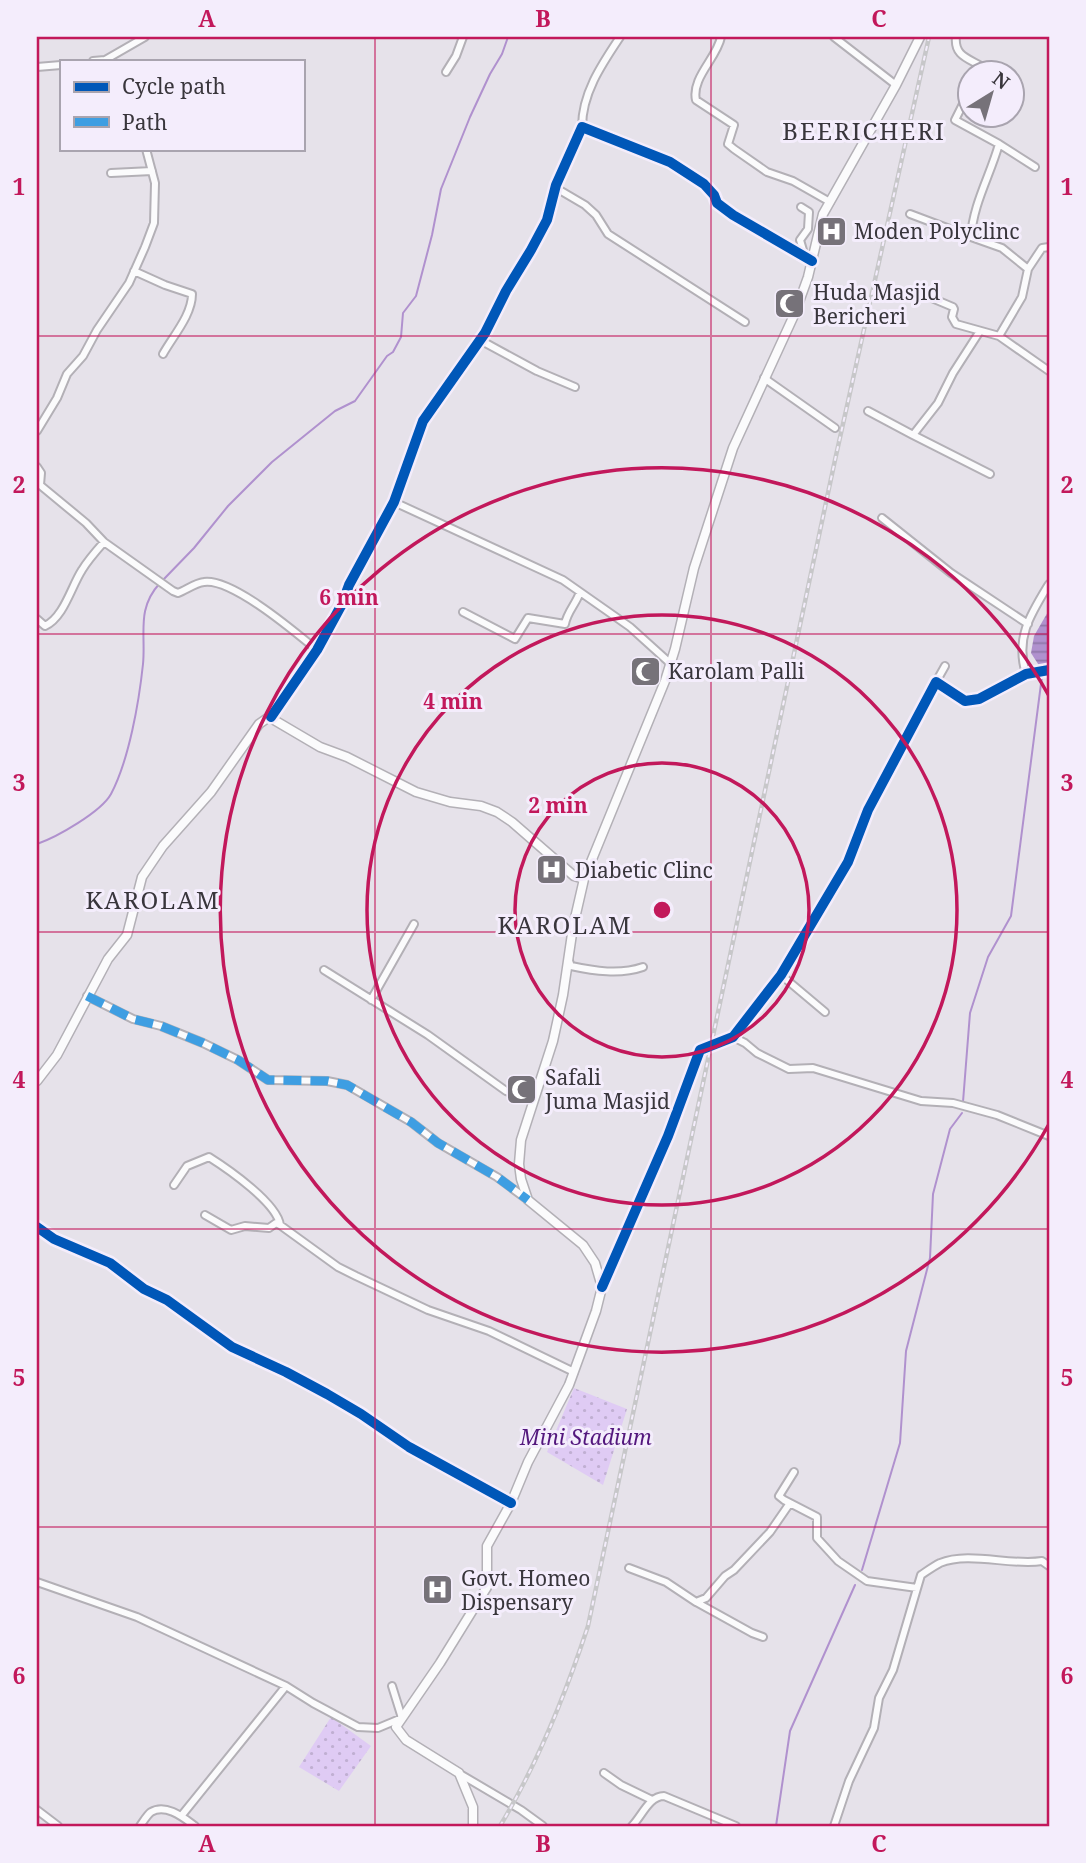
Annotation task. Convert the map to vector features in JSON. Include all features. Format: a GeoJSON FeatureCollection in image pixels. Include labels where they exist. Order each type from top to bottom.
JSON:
{"type":"FeatureCollection","features":[{"type":"Feature","properties":{"kind":"main road"},"geometry":{"type":"LineString","coordinates":[[473,1826],[474,1807],[458,1773],[399,1733],[397,1727],[487,1587],[487,1546],[511,1503],[528,1462],[574,1372],[602,1287],[595,1262],[583,1245],[528,1200],[519,1164],[521,1140],[553,1041],[584,879],[671,664],[694,568],[733,448],[795,313],[809,272],[809,259],[823,215],[920,37]]}},
{"type":"Feature","properties":{"kind":"main road"},"geometry":{"type":"LineString","coordinates":[[37,1081],[78,1020],[87,996],[108,959],[127,935],[142,877],[163,846],[211,792],[259,724],[271,717],[320,747],[347,757],[416,792],[497,812],[574,876],[584,879]]}},
{"type":"Feature","properties":{"kind":"street"},"geometry":{"type":"LineString","coordinates":[[108,60],[145,37]]}},
{"type":"Feature","properties":{"kind":"street"},"geometry":{"type":"LineString","coordinates":[[446,72],[456,57],[463,37]]}},
{"type":"Feature","properties":{"kind":"street"},"geometry":{"type":"LineString","coordinates":[[271,717],[317,650],[394,502],[423,421],[480,340],[547,220],[556,188],[582,127],[582,111],[587,96],[597,73],[620,37]]}},
{"type":"Feature","properties":{"kind":"street"},"geometry":{"type":"LineString","coordinates":[[722,37],[713,59],[700,78],[694,93],[696,100],[734,125],[728,144],[733,149],[767,172],[793,181],[830,202]]}},
{"type":"Feature","properties":{"kind":"street"},"geometry":{"type":"LineString","coordinates":[[834,37],[896,85]]}},
{"type":"Feature","properties":{"kind":"street"},"geometry":{"type":"LineString","coordinates":[[956,37],[955,47],[958,53],[970,60]]}},
{"type":"Feature","properties":{"kind":"street"},"geometry":{"type":"LineString","coordinates":[[37,67],[60,65]]}},
{"type":"Feature","properties":{"kind":"street"},"geometry":{"type":"LineString","coordinates":[[582,127],[670,162],[704,184],[717,203],[733,215],[809,259]]}},
{"type":"Feature","properties":{"kind":"street"},"geometry":{"type":"LineString","coordinates":[[973,130],[1035,167]]}},
{"type":"Feature","properties":{"kind":"street"},"geometry":{"type":"LineString","coordinates":[[971,237],[975,208],[993,166],[999,144]]}},
{"type":"Feature","properties":{"kind":"street"},"geometry":{"type":"LineString","coordinates":[[37,431],[57,398],[67,374],[83,356],[134,271],[154,223],[155,183],[146,150]]}},
{"type":"Feature","properties":{"kind":"street"},"geometry":{"type":"LineString","coordinates":[[111,173],[152,171]]}},
{"type":"Feature","properties":{"kind":"street"},"geometry":{"type":"LineString","coordinates":[[556,188],[590,210],[608,234],[745,322]]}},
{"type":"Feature","properties":{"kind":"street"},"geometry":{"type":"LineString","coordinates":[[801,207],[809,212],[808,229],[800,240],[809,259]]}},
{"type":"Feature","properties":{"kind":"street"},"geometry":{"type":"LineString","coordinates":[[910,214],[1002,248],[1028,269]]}},
{"type":"Feature","properties":{"kind":"street"},"geometry":{"type":"LineString","coordinates":[[999,336],[1022,297],[1028,269],[1042,248],[1049,247]]}},
{"type":"Feature","properties":{"kind":"street"},"geometry":{"type":"LineString","coordinates":[[134,271],[192,294],[193,299],[184,319],[163,354]]}},
{"type":"Feature","properties":{"kind":"street"},"geometry":{"type":"LineString","coordinates":[[934,299],[953,307],[952,317],[956,324],[999,336],[1049,371]]}},
{"type":"Feature","properties":{"kind":"street"},"geometry":{"type":"LineString","coordinates":[[913,435],[938,403],[953,373],[980,331]]}},
{"type":"Feature","properties":{"kind":"street"},"geometry":{"type":"LineString","coordinates":[[480,340],[537,371],[575,387]]}},
{"type":"Feature","properties":{"kind":"street"},"geometry":{"type":"LineString","coordinates":[[764,378],[835,428]]}},
{"type":"Feature","properties":{"kind":"street"},"geometry":{"type":"LineString","coordinates":[[868,411],[990,474]]}},
{"type":"Feature","properties":{"kind":"street"},"geometry":{"type":"LineString","coordinates":[[37,467],[41,473],[40,485],[86,523],[104,542],[178,593],[203,582],[216,584],[240,594],[278,618],[317,650]]}},
{"type":"Feature","properties":{"kind":"street"},"geometry":{"type":"LineString","coordinates":[[394,502],[563,580],[630,626],[671,664]]}},
{"type":"Feature","properties":{"kind":"street"},"geometry":{"type":"LineString","coordinates":[[882,518],[951,573],[1028,624]]}},
{"type":"Feature","properties":{"kind":"street"},"geometry":{"type":"LineString","coordinates":[[37,619],[44,626],[52,622],[84,567],[104,542]]}},
{"type":"Feature","properties":{"kind":"street"},"geometry":{"type":"LineString","coordinates":[[1026,674],[1020,657],[1023,635],[1049,584]]}},
{"type":"Feature","properties":{"kind":"street"},"geometry":{"type":"LineString","coordinates":[[463,612],[515,639],[528,618],[565,624],[566,615],[576,605],[580,592]]}},
{"type":"Feature","properties":{"kind":"street"},"geometry":{"type":"LineString","coordinates":[[602,1287],[667,1136],[700,1050],[733,1037],[781,975],[848,862],[868,810],[946,666]]}},
{"type":"Feature","properties":{"kind":"street"},"geometry":{"type":"LineString","coordinates":[[936,682],[965,701],[979,699],[1026,674],[1049,670]]}},
{"type":"Feature","properties":{"kind":"street"},"geometry":{"type":"LineString","coordinates":[[371,1000],[414,924]]}},
{"type":"Feature","properties":{"kind":"street"},"geometry":{"type":"LineString","coordinates":[[569,961],[572,965],[590,969],[629,972],[643,967]]}},
{"type":"Feature","properties":{"kind":"street"},"geometry":{"type":"LineString","coordinates":[[324,970],[428,1034],[506,1091],[533,1101]]}},
{"type":"Feature","properties":{"kind":"street"},"geometry":{"type":"LineString","coordinates":[[781,975],[825,1013]]}},
{"type":"Feature","properties":{"kind":"street"},"geometry":{"type":"LineString","coordinates":[[87,996],[133,1019],[161,1026],[203,1043],[237,1059],[268,1080],[327,1081],[347,1085],[411,1122],[438,1143],[497,1177],[528,1200]]}},
{"type":"Feature","properties":{"kind":"street"},"geometry":{"type":"LineString","coordinates":[[733,1037],[789,1069],[813,1068],[921,1101],[953,1103],[997,1115],[1049,1136]]}},
{"type":"Feature","properties":{"kind":"street"},"geometry":{"type":"LineString","coordinates":[[174,1185],[187,1166],[209,1157],[255,1191],[279,1218],[279,1225]]}},
{"type":"Feature","properties":{"kind":"street"},"geometry":{"type":"LineString","coordinates":[[205,1215],[231,1230],[246,1226],[269,1228],[276,1223],[338,1267],[428,1310],[489,1331],[574,1372]]}},
{"type":"Feature","properties":{"kind":"street"},"geometry":{"type":"LineString","coordinates":[[37,1227],[54,1239],[110,1263],[144,1289],[167,1300],[232,1347],[327,1394],[409,1447],[511,1503]]}},
{"type":"Feature","properties":{"kind":"street"},"geometry":{"type":"LineString","coordinates":[[794,1472],[779,1496],[817,1517],[817,1538],[838,1561],[867,1580],[917,1588]]}},
{"type":"Feature","properties":{"kind":"street"},"geometry":{"type":"LineString","coordinates":[[696,1602],[706,1598],[725,1576],[734,1570],[770,1532],[790,1503]]}},
{"type":"Feature","properties":{"kind":"street"},"geometry":{"type":"LineString","coordinates":[[834,1826],[849,1782],[874,1728],[879,1698],[892,1670],[921,1575],[942,1563],[977,1559],[1027,1563],[1042,1561],[1049,1566]]}},
{"type":"Feature","properties":{"kind":"street"},"geometry":{"type":"LineString","coordinates":[[629,1567],[666,1582],[696,1602],[763,1637]]}},
{"type":"Feature","properties":{"kind":"street"},"geometry":{"type":"LineString","coordinates":[[37,1582],[137,1617],[286,1686],[358,1727],[378,1728],[402,1718],[392,1686]]}},
{"type":"Feature","properties":{"kind":"street"},"geometry":{"type":"LineString","coordinates":[[182,1815],[286,1686]]}},
{"type":"Feature","properties":{"kind":"street"},"geometry":{"type":"LineString","coordinates":[[458,1773],[521,1810],[542,1826]]}},
{"type":"Feature","properties":{"kind":"street"},"geometry":{"type":"LineString","coordinates":[[604,1773],[621,1785],[652,1800]]}},
{"type":"Feature","properties":{"kind":"street"},"geometry":{"type":"LineString","coordinates":[[632,1826],[658,1796],[664,1796],[736,1826]]}},
{"type":"Feature","properties":{"kind":"street"},"geometry":{"type":"LineString","coordinates":[[140,1826],[151,1812],[161,1809],[182,1815],[195,1826]]}},
{"type":"Feature","properties":{"kind":"street"},"geometry":{"type":"LineString","coordinates":[[37,1810],[58,1826]]}},
{"type":"Feature","properties":{"kind":"green space","name":"Mini Stadium"},"geometry":{"type":"Polygon","coordinates":[[[574,1388],[627,1409],[603,1485],[547,1452],[574,1388]]]}},
{"type":"Feature","properties":{"kind":"green space"},"geometry":{"type":"Polygon","coordinates":[[[331,1717],[371,1746],[339,1791],[299,1767],[331,1717]]]}},
{"type":"Feature","properties":{"kind":"shaded area"},"geometry":{"type":"Polygon","coordinates":[[[1049,610],[1049,665],[1040,667],[1031,653],[1034,636],[1049,610]]]}},
{"type":"Feature","properties":{"kind":"waterway"},"geometry":{"type":"LineString","coordinates":[[163,580],[194,548],[228,506],[272,462],[335,411],[355,401],[387,356],[393,352],[401,337],[403,313],[416,296],[441,189],[470,117],[508,37]]}},
{"type":"Feature","properties":{"kind":"waterway"},"geometry":{"type":"LineString","coordinates":[[37,844],[78,823],[111,794],[123,765],[136,713],[143,664],[145,612],[160,583]]}},
{"type":"Feature","properties":{"kind":"waterway"},"geometry":{"type":"LineString","coordinates":[[963,1102],[970,1013],[988,957],[1011,916],[1042,676]]}},
{"type":"Feature","properties":{"kind":"waterway"},"geometry":{"type":"LineString","coordinates":[[862,1570],[900,1443],[906,1351],[930,1258],[933,1194],[950,1129],[962,1113]]}},
{"type":"Feature","properties":{"kind":"waterway"},"geometry":{"type":"LineString","coordinates":[[776,1826],[790,1731],[855,1585]]}},
{"type":"Feature","properties":{"kind":"railway"},"geometry":{"type":"LineString","coordinates":[[500,1826],[550,1729],[588,1626],[835,460],[929,37]]}},
{"type":"Feature","properties":{"kind":"marked path"},"geometry":{"type":"LineString","coordinates":[[87,996],[133,1019],[161,1026],[203,1043],[238,1060],[268,1080],[327,1081],[347,1085],[411,1122],[438,1143],[497,1177],[528,1200]]}},
{"type":"Feature","properties":{"kind":"cycle path"},"geometry":{"type":"LineString","coordinates":[[271,717],[317,650],[342,604],[349,585],[394,502],[423,421],[485,333],[547,220],[556,185],[582,127],[670,162],[704,184],[717,203],[733,215],[812,261]]}},
{"type":"Feature","properties":{"kind":"cycle path"},"geometry":{"type":"LineString","coordinates":[[602,1287],[668,1136],[700,1050],[733,1037],[781,975],[848,862],[868,810],[936,682],[965,701],[979,699],[1026,674],[1049,670]]}},
{"type":"Feature","properties":{"kind":"cycle path"},"geometry":{"type":"LineString","coordinates":[[37,1227],[54,1239],[110,1263],[144,1289],[167,1300],[232,1347],[327,1394],[409,1447],[511,1503]]}},
{"type":"Feature","properties":{"kind":"place","name":"Moden Polyclinc"},"geometry":{"type":"Point","coordinates":[831,231]}},
{"type":"Feature","properties":{"kind":"place","name":"Huda Masjid Bericheri"},"geometry":{"type":"Point","coordinates":[790,304]}},
{"type":"Feature","properties":{"kind":"place","name":"Karolam Palli"},"geometry":{"type":"Point","coordinates":[645,671]}},
{"type":"Feature","properties":{"kind":"place","name":"Diabetic Clinc"},"geometry":{"type":"Point","coordinates":[552,870]}},
{"type":"Feature","properties":{"kind":"place","name":"Safali Juma Masjid"},"geometry":{"type":"Point","coordinates":[522,1089]}},
{"type":"Feature","properties":{"kind":"place","name":"Govt. Homeo Dispensary"},"geometry":{"type":"Point","coordinates":[438,1590]}},
{"type":"Feature","properties":{"kind":"district","name":"BEERICHERI"},"geometry":{"type":"Point","coordinates":[864,130]}},
{"type":"Feature","properties":{"kind":"district","name":"KAROLAM"},"geometry":{"type":"Point","coordinates":[153,899]}},
{"type":"Feature","properties":{"kind":"district","name":"KAROLAM"},"geometry":{"type":"Point","coordinates":[565,924]}}]}
